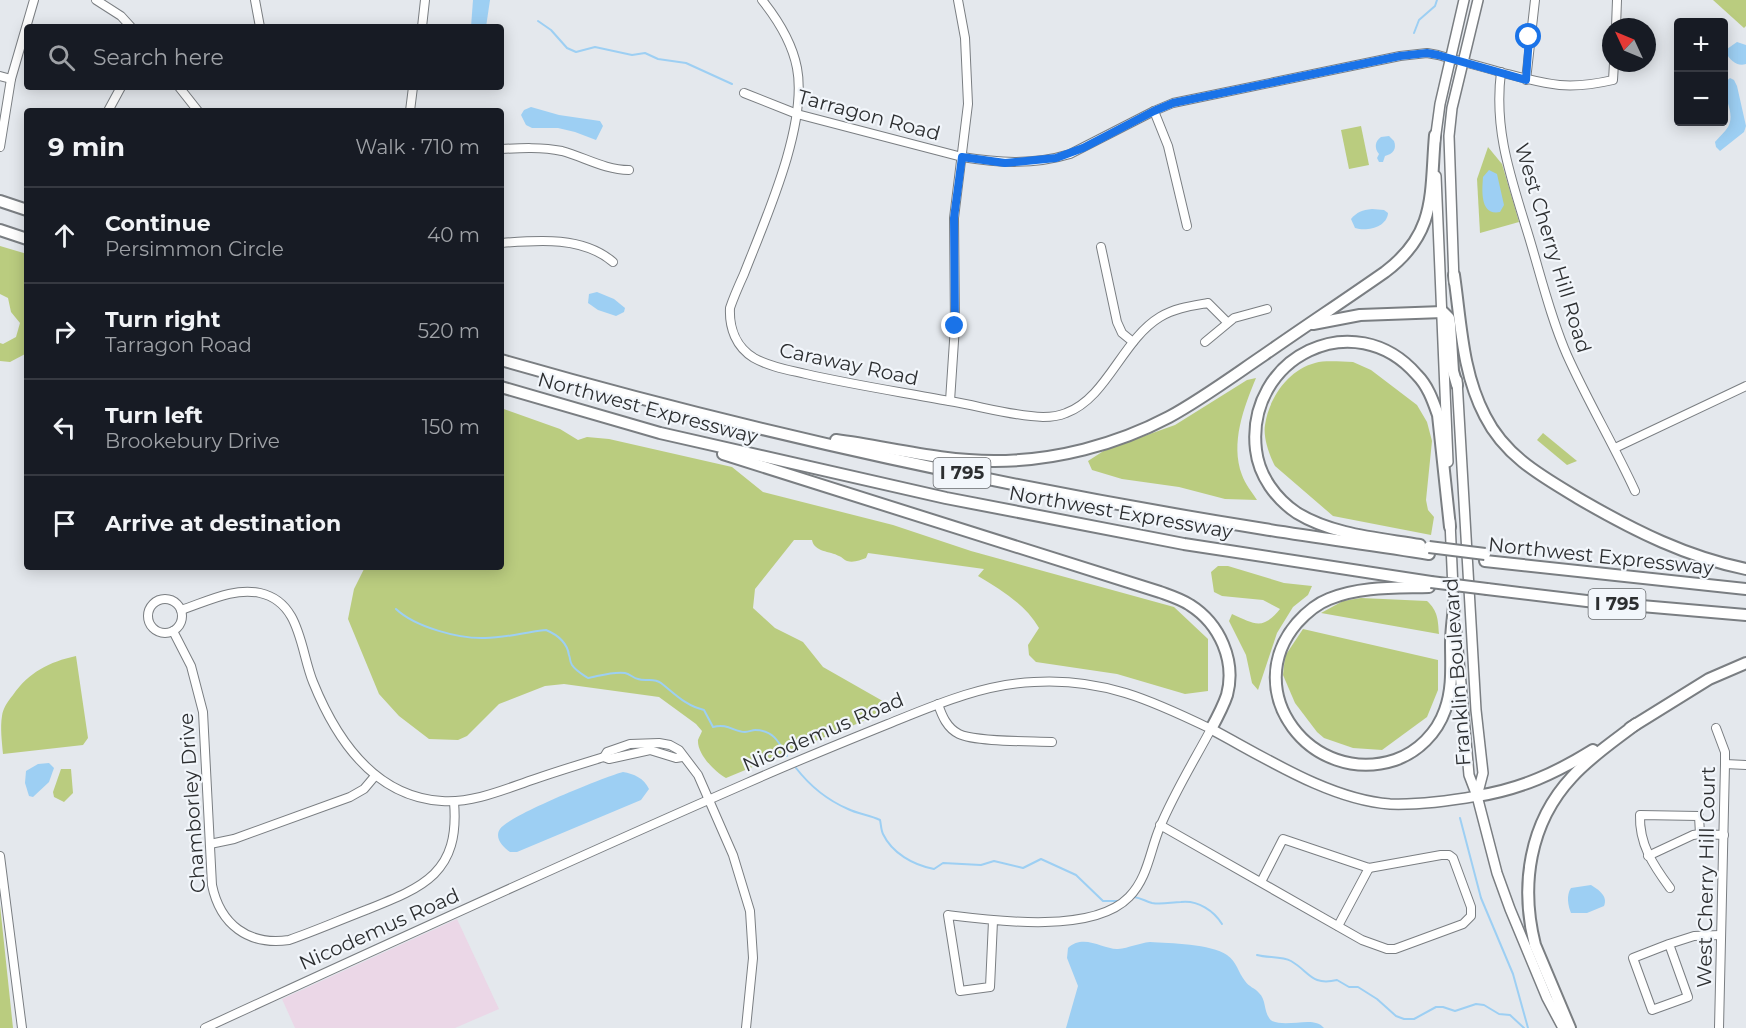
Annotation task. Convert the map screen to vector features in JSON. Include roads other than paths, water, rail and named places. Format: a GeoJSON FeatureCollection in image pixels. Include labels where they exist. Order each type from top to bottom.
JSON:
{"type":"FeatureCollection","features":[{"type":"Feature","properties":{"kind":"highway"},"geometry":{"type":"LineString","coordinates":[[777,432],[962,460],[1021,460],[1060,454],[1119,439],[1201,398],[1403,258],[1414,244],[1427,214],[1435,135]]}},
{"type":"Feature","properties":{"kind":"highway"},"geometry":{"type":"LineString","coordinates":[[0,201],[24,209]]}},
{"type":"Feature","properties":{"kind":"highway"},"geometry":{"type":"LineString","coordinates":[[0,230],[24,238]]}},
{"type":"Feature","properties":{"kind":"highway"},"geometry":{"type":"LineString","coordinates":[[1454,275],[1464,354],[1472,385],[1490,425],[1508,449],[1540,476],[1651,538],[1696,556],[1746,569]]}},
{"type":"Feature","properties":{"kind":"highway"},"geometry":{"type":"LineString","coordinates":[[1304,327],[1360,315],[1443,312],[1449,318],[1453,371],[1457,385]]}},
{"type":"Feature","properties":{"kind":"highway"},"geometry":{"type":"LineString","coordinates":[[1429,550],[1327,526],[1296,512],[1275,494],[1260,470],[1255,426],[1262,398],[1269,385],[1288,364],[1311,350],[1325,345],[1349,342],[1385,350],[1408,364],[1426,387],[1437,415],[1450,528]]}},
{"type":"Feature","properties":{"kind":"highway","name":"Northwest Expressway"},"geometry":{"type":"LineString","coordinates":[[504,361],[851,450],[1028,486],[1264,529],[1746,589]]}},
{"type":"Feature","properties":{"kind":"highway","name":"Northwest Expressway"},"geometry":{"type":"LineString","coordinates":[[504,388],[660,434],[946,498],[1101,529],[1432,584],[1595,602],[1746,615]]}},
{"type":"Feature","properties":{"kind":"highway"},"geometry":{"type":"LineString","coordinates":[[660,434],[1160,592],[1189,604],[1212,624],[1227,655],[1229,669],[1227,694],[1211,729]]}},
{"type":"Feature","properties":{"kind":"highway"},"geometry":{"type":"LineString","coordinates":[[1432,584],[1381,588],[1340,595],[1318,604],[1294,627],[1281,648],[1276,687],[1286,718],[1305,743],[1336,761],[1363,765],[1403,757],[1425,741],[1440,722],[1449,699],[1454,606]]}},
{"type":"Feature","properties":{"kind":"highway"},"geometry":{"type":"LineString","coordinates":[[1478,796],[1511,789],[1547,777],[1700,684],[1746,663]]}},
{"type":"Feature","properties":{"kind":"highway"},"geometry":{"type":"LineString","coordinates":[[1570,1028],[1535,945],[1527,889],[1532,853],[1544,818],[1562,789],[1584,764],[1636,724]]}},
{"type":"Feature","properties":{"kind":"main road","name":"Franklin Boulevard"},"geometry":{"type":"LineString","coordinates":[[1464,0],[1435,135],[1454,606],[1469,775],[1478,796]]}},
{"type":"Feature","properties":{"kind":"main road","name":"Franklin Boulevard"},"geometry":{"type":"LineString","coordinates":[[1478,0],[1452,108],[1449,136],[1457,385],[1476,710],[1483,773],[1478,796]]}},
{"type":"Feature","properties":{"kind":"main road","name":"Nicodemus Road"},"geometry":{"type":"LineString","coordinates":[[1211,729],[1322,787],[1364,800],[1389,804],[1422,803],[1478,796]]}},
{"type":"Feature","properties":{"kind":"main road"},"geometry":{"type":"LineString","coordinates":[[1478,796],[1497,873],[1510,909],[1547,998],[1563,1028]]}},
{"type":"Feature","properties":{"kind":"street"},"geometry":{"type":"LineString","coordinates":[[27,24],[34,0]]}},
{"type":"Feature","properties":{"kind":"street"},"geometry":{"type":"LineString","coordinates":[[96,0],[129,24]]}},
{"type":"Feature","properties":{"kind":"street"},"geometry":{"type":"LineString","coordinates":[[255,0],[259,24]]}},
{"type":"Feature","properties":{"kind":"street"},"geometry":{"type":"LineString","coordinates":[[422,24],[425,0]]}},
{"type":"Feature","properties":{"kind":"street","name":"Caraway Road"},"geometry":{"type":"LineString","coordinates":[[762,0],[778,22],[792,50],[798,80],[797,114],[783,168],[730,308],[729,318],[739,345],[754,358],[777,367],[850,384],[1041,417],[1054,417],[1078,407],[1090,396],[1142,331],[1161,316],[1174,310],[1208,303],[1227,322]]}},
{"type":"Feature","properties":{"kind":"street"},"geometry":{"type":"LineString","coordinates":[[950,401],[955,326],[954,218],[968,104],[968,67],[958,0]]}},
{"type":"Feature","properties":{"kind":"street"},"geometry":{"type":"LineString","coordinates":[[1526,80],[1535,0]]}},
{"type":"Feature","properties":{"kind":"street"},"geometry":{"type":"LineString","coordinates":[[1616,18],[1617,0]]}},
{"type":"Feature","properties":{"kind":"street"},"geometry":{"type":"LineString","coordinates":[[0,147],[11,79],[24,34]]}},
{"type":"Feature","properties":{"kind":"street","name":"Tarragon Road"},"geometry":{"type":"LineString","coordinates":[[744,93],[797,114],[962,157],[1005,163],[1056,158],[1083,148],[1173,103],[1400,56],[1427,53],[1547,85],[1576,86],[1613,80],[1613,72]]}},
{"type":"Feature","properties":{"kind":"street","name":"West Cherry Hill Road"},"geometry":{"type":"LineString","coordinates":[[1502,72],[1498,95],[1502,141],[1563,345],[1580,382],[1616,448],[1635,491]]}},
{"type":"Feature","properties":{"kind":"street"},"geometry":{"type":"LineString","coordinates":[[0,76],[11,79]]}},
{"type":"Feature","properties":{"kind":"street"},"geometry":{"type":"LineString","coordinates":[[110,108],[119,90]]}},
{"type":"Feature","properties":{"kind":"street"},"geometry":{"type":"LineString","coordinates":[[181,90],[196,108]]}},
{"type":"Feature","properties":{"kind":"street"},"geometry":{"type":"LineString","coordinates":[[410,108],[413,90]]}},
{"type":"Feature","properties":{"kind":"street"},"geometry":{"type":"LineString","coordinates":[[1154,111],[1168,146],[1187,226]]}},
{"type":"Feature","properties":{"kind":"street"},"geometry":{"type":"LineString","coordinates":[[504,149],[554,150],[618,170],[629,170]]}},
{"type":"Feature","properties":{"kind":"street"},"geometry":{"type":"LineString","coordinates":[[504,243],[540,241],[579,245],[604,254],[613,262]]}},
{"type":"Feature","properties":{"kind":"street"},"geometry":{"type":"LineString","coordinates":[[1101,247],[1117,322],[1122,333],[1133,342]]}},
{"type":"Feature","properties":{"kind":"street"},"geometry":{"type":"LineString","coordinates":[[1205,342],[1227,322],[1247,313],[1267,309]]}},
{"type":"Feature","properties":{"kind":"street"},"geometry":{"type":"LineString","coordinates":[[1616,448],[1746,387]]}},
{"type":"Feature","properties":{"kind":"street"},"geometry":{"type":"LineString","coordinates":[[181,610],[242,591],[261,593],[278,601],[296,623],[313,682],[351,751],[375,776],[398,790],[428,800],[454,801],[491,794],[604,757],[607,752],[630,744],[652,742],[670,745],[679,750],[682,757],[698,775],[710,800],[739,872],[750,912],[753,958],[746,1028]]}},
{"type":"Feature","properties":{"kind":"street"},"geometry":{"type":"LineString","coordinates":[[163,599],[174,601],[181,610],[181,623],[172,631],[166,633],[155,630],[149,621],[149,611],[154,603],[163,599]]}},
{"type":"Feature","properties":{"kind":"street","name":"Chamborley Drive"},"geometry":{"type":"LineString","coordinates":[[172,631],[191,666],[203,712],[212,885],[216,904],[235,927],[249,936],[269,942],[289,940],[405,895],[426,882],[442,865],[453,842],[456,828],[454,801]]}},
{"type":"Feature","properties":{"kind":"street","name":"Nicodemus Road"},"geometry":{"type":"LineString","coordinates":[[206,1028],[710,800],[938,704],[969,694],[1011,684],[1042,681],[1082,683],[1102,686],[1143,698],[1211,729]]}},
{"type":"Feature","properties":{"kind":"street"},"geometry":{"type":"LineString","coordinates":[[938,704],[946,724],[960,734],[980,738],[1052,742]]}},
{"type":"Feature","properties":{"kind":"street","name":"West Cherry Hill Court"},"geometry":{"type":"LineString","coordinates":[[1716,728],[1725,752],[1719,1028]]}},
{"type":"Feature","properties":{"kind":"street"},"geometry":{"type":"LineString","coordinates":[[993,921],[990,987],[960,991],[948,915],[1018,923],[1091,917],[1110,911],[1128,898],[1144,874],[1160,825],[1211,729]]}},
{"type":"Feature","properties":{"kind":"street"},"geometry":{"type":"LineString","coordinates":[[1725,764],[1746,765]]}},
{"type":"Feature","properties":{"kind":"street"},"geometry":{"type":"LineString","coordinates":[[210,844],[234,839],[350,797],[364,789],[375,776]]}},
{"type":"Feature","properties":{"kind":"street"},"geometry":{"type":"LineString","coordinates":[[1670,888],[1648,856],[1641,834],[1640,815],[1699,816],[1700,834]]}},
{"type":"Feature","properties":{"kind":"street"},"geometry":{"type":"LineString","coordinates":[[1160,825],[1338,926],[1387,949],[1395,949],[1463,924],[1471,916],[1471,908],[1453,858],[1449,855],[1369,868],[1283,839],[1261,882]]}},
{"type":"Feature","properties":{"kind":"street"},"geometry":{"type":"LineString","coordinates":[[1648,856],[1683,839],[1700,834],[1724,835]]}},
{"type":"Feature","properties":{"kind":"street"},"geometry":{"type":"LineString","coordinates":[[0,856],[22,1028]]}},
{"type":"Feature","properties":{"kind":"street"},"geometry":{"type":"LineString","coordinates":[[1338,926],[1369,868]]}},
{"type":"Feature","properties":{"kind":"street"},"geometry":{"type":"LineString","coordinates":[[1669,944],[1688,997],[1652,1010],[1633,958],[1669,944],[1694,936],[1720,935]]}},
{"type":"Feature","properties":{"kind":"water"},"geometry":{"type":"Polygon","coordinates":[[[473,0],[490,0],[486,24],[471,24],[473,0]]]}},
{"type":"Feature","properties":{"kind":"water"},"geometry":{"type":"Polygon","coordinates":[[[1737,42],[1746,45],[1746,64],[1740,65],[1734,62],[1728,56],[1728,48],[1737,42]]]}},
{"type":"Feature","properties":{"kind":"water"},"geometry":{"type":"Polygon","coordinates":[[[1728,80],[1734,80],[1737,86],[1746,126],[1744,132],[1720,151],[1715,142],[1727,129],[1731,117],[1728,104],[1728,80]]]}},
{"type":"Feature","properties":{"kind":"water"},"geometry":{"type":"Polygon","coordinates":[[[531,107],[559,115],[600,121],[603,126],[596,140],[558,128],[532,128],[526,125],[521,115],[524,110],[531,107]]]}},
{"type":"Feature","properties":{"kind":"water"},"geometry":{"type":"Polygon","coordinates":[[[1389,136],[1394,141],[1395,149],[1385,156],[1383,162],[1379,162],[1376,143],[1381,137],[1389,136]]]}},
{"type":"Feature","properties":{"kind":"water"},"geometry":{"type":"Polygon","coordinates":[[[1489,170],[1497,174],[1504,205],[1500,212],[1489,210],[1484,201],[1483,177],[1489,170]]]}},
{"type":"Feature","properties":{"kind":"water"},"geometry":{"type":"Polygon","coordinates":[[[1372,209],[1384,210],[1388,213],[1384,222],[1370,229],[1355,228],[1351,219],[1360,212],[1372,209]]]}},
{"type":"Feature","properties":{"kind":"water"},"geometry":{"type":"Polygon","coordinates":[[[597,292],[614,299],[625,308],[624,312],[616,316],[598,310],[588,303],[589,294],[597,292]]]}},
{"type":"Feature","properties":{"kind":"water"},"geometry":{"type":"Polygon","coordinates":[[[49,763],[54,768],[49,782],[33,797],[29,796],[25,783],[26,771],[38,764],[49,763]]]}},
{"type":"Feature","properties":{"kind":"water"},"geometry":{"type":"Polygon","coordinates":[[[623,772],[638,777],[647,785],[649,789],[641,800],[517,852],[510,852],[500,842],[498,832],[500,829],[520,815],[623,772]]]}},
{"type":"Feature","properties":{"kind":"water"},"geometry":{"type":"Polygon","coordinates":[[[1591,885],[1604,896],[1604,906],[1587,913],[1571,913],[1568,894],[1571,888],[1591,885]]]}},
{"type":"Feature","properties":{"kind":"water"},"geometry":{"type":"Polygon","coordinates":[[[1081,942],[1118,949],[1150,942],[1190,945],[1220,951],[1230,958],[1247,983],[1261,996],[1267,1015],[1272,1021],[1279,1023],[1314,1022],[1324,1028],[1066,1028],[1078,986],[1067,958],[1068,948],[1081,942]]]}},
{"type":"Feature","properties":{"kind":"waterway"},"geometry":{"type":"LineString","coordinates":[[1414,33],[1419,20],[1435,6],[1437,0]]}},
{"type":"Feature","properties":{"kind":"waterway"},"geometry":{"type":"LineString","coordinates":[[538,21],[551,30],[567,48],[576,52],[595,47],[632,55],[645,53],[658,59],[686,63],[732,84]]}},
{"type":"Feature","properties":{"kind":"waterway"},"geometry":{"type":"LineString","coordinates":[[396,609],[414,621],[438,631],[474,638],[493,638],[546,630],[561,640],[568,650],[572,665],[588,678],[621,673],[641,680],[658,681],[686,703],[704,710],[713,727],[723,726],[741,732],[755,730],[766,732],[778,742],[787,756]]}},
{"type":"Feature","properties":{"kind":"waterway"},"geometry":{"type":"LineString","coordinates":[[796,768],[813,787],[826,797],[852,811],[880,820],[883,834],[892,847],[918,865],[934,869],[943,863],[981,865],[994,861],[1023,868],[1041,859],[1076,875],[1103,901],[1120,901]]}},
{"type":"Feature","properties":{"kind":"waterway"},"geometry":{"type":"LineString","coordinates":[[1460,818],[1481,898],[1513,974],[1528,1028]]}},
{"type":"Feature","properties":{"kind":"waterway"},"geometry":{"type":"LineString","coordinates":[[1134,897],[1156,904],[1193,903],[1210,911],[1222,924]]}},
{"type":"Feature","properties":{"kind":"waterway"},"geometry":{"type":"LineString","coordinates":[[1257,955],[1287,959],[1316,980],[1337,980],[1349,987],[1358,987],[1377,999],[1396,1016],[1404,1019],[1414,1019],[1436,1007],[1455,1011],[1476,1004],[1484,1005],[1499,1014],[1510,1015],[1524,1028]]}}]}
